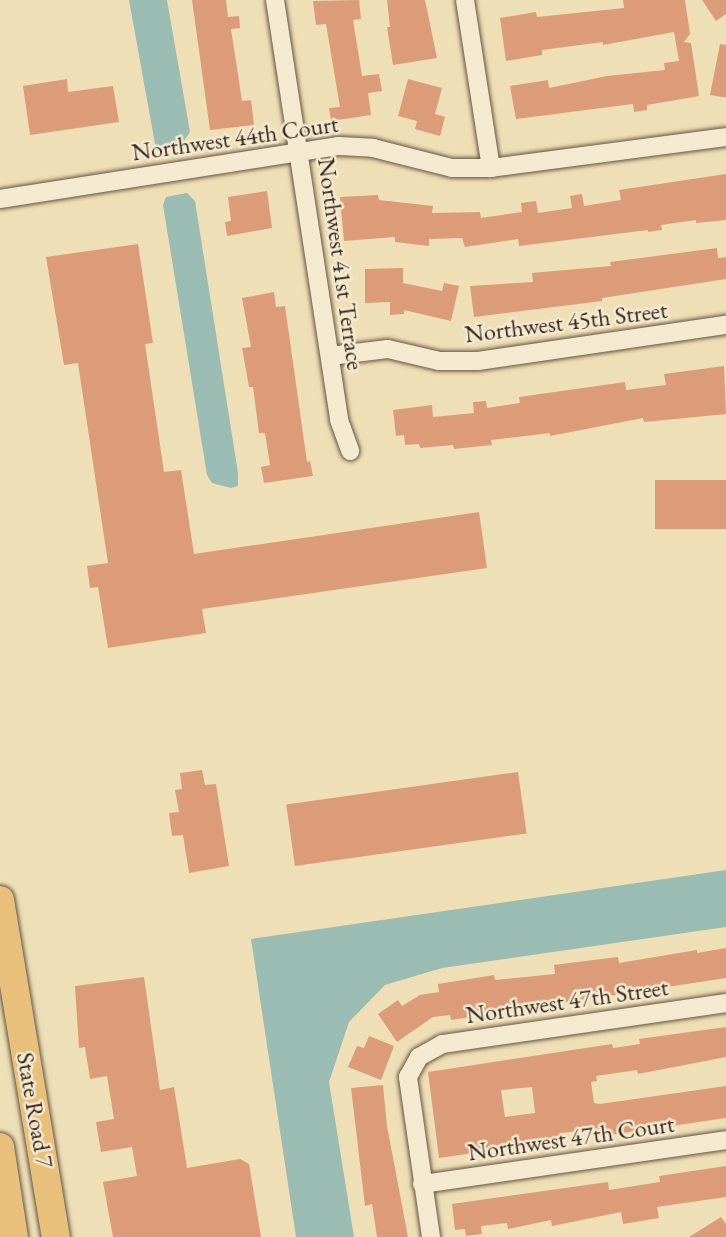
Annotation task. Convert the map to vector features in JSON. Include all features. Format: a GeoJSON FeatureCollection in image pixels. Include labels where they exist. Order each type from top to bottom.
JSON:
{"type":"FeatureCollection","features":[{"type":"Feature","properties":{"kind":"main road","name":"State Road 7"},"geometry":{"type":"LineString","coordinates":[[0,900],[56,1237]]}},
{"type":"Feature","properties":{"kind":"main road","name":"State Road 7"},"geometry":{"type":"LineString","coordinates":[[0,1147],[14,1237]]}},
{"type":"Feature","properties":{"kind":"street","name":"Northwest 41st Terrace"},"geometry":{"type":"LineString","coordinates":[[275,0],[339,421],[350,451]]}},
{"type":"Feature","properties":{"kind":"street"},"geometry":{"type":"LineString","coordinates":[[465,0],[491,168]]}},
{"type":"Feature","properties":{"kind":"street","name":"Northwest 44th Court"},"geometry":{"type":"LineString","coordinates":[[0,199],[338,146],[373,148],[452,168],[491,168],[726,137]]}},
{"type":"Feature","properties":{"kind":"street","name":"Northwest 45th Street"},"geometry":{"type":"LineString","coordinates":[[330,356],[388,349],[439,361],[478,361],[726,325]]}},
{"type":"Feature","properties":{"kind":"street","name":"Northwest 47th Street"},"geometry":{"type":"LineString","coordinates":[[422,1184],[408,1077],[419,1057],[442,1044],[726,1003]]}},
{"type":"Feature","properties":{"kind":"street","name":"Northwest 47th Court"},"geometry":{"type":"LineString","coordinates":[[422,1184],[726,1140]]}},
{"type":"Feature","properties":{"kind":"street"},"geometry":{"type":"LineString","coordinates":[[422,1184],[431,1237]]}},
{"type":"Feature","properties":{"kind":"water"},"geometry":{"type":"Polygon","coordinates":[[[129,0],[167,0],[190,132],[181,145],[160,148],[155,144],[129,0]]]}},
{"type":"Feature","properties":{"kind":"water"},"geometry":{"type":"Polygon","coordinates":[[[187,193],[195,201],[238,473],[238,486],[231,488],[212,483],[207,475],[163,205],[166,197],[187,193]]]}},
{"type":"Feature","properties":{"kind":"water"},"geometry":{"type":"Polygon","coordinates":[[[726,870],[726,927],[442,968],[385,985],[349,1022],[329,1082],[354,1237],[296,1237],[251,939],[726,870]]]}},
{"type":"Feature","properties":{"kind":"building"},"geometry":{"type":"Polygon","coordinates":[[[192,0],[226,0],[228,17],[239,16],[240,28],[231,29],[242,101],[251,100],[254,125],[210,130],[192,0]]]}},
{"type":"Feature","properties":{"kind":"building"},"geometry":{"type":"Polygon","coordinates":[[[359,0],[361,19],[353,20],[362,76],[379,74],[382,91],[368,93],[371,115],[331,121],[329,108],[340,107],[326,24],[316,25],[313,1],[359,0]]]}},
{"type":"Feature","properties":{"kind":"building"},"geometry":{"type":"Polygon","coordinates":[[[387,0],[425,0],[437,58],[393,65],[387,27],[390,27],[387,0]]]}},
{"type":"Feature","properties":{"kind":"building"},"geometry":{"type":"Polygon","coordinates":[[[623,0],[685,0],[690,34],[684,42],[691,43],[699,96],[647,105],[647,110],[634,112],[633,104],[516,119],[510,86],[548,80],[549,88],[607,76],[665,70],[664,63],[679,61],[674,32],[603,45],[603,42],[542,50],[542,55],[506,61],[500,18],[536,12],[537,17],[624,8],[623,0]]]}},
{"type":"Feature","properties":{"kind":"building"},"geometry":{"type":"Polygon","coordinates":[[[702,0],[726,0],[726,14],[716,21],[702,0]]]}},
{"type":"Feature","properties":{"kind":"building"},"geometry":{"type":"Polygon","coordinates":[[[720,44],[726,45],[726,97],[710,95],[720,44]]]}},
{"type":"Feature","properties":{"kind":"building"},"geometry":{"type":"Polygon","coordinates":[[[67,79],[68,92],[113,86],[119,122],[30,135],[23,86],[67,79]]]}},
{"type":"Feature","properties":{"kind":"building"},"geometry":{"type":"Polygon","coordinates":[[[408,79],[442,88],[435,114],[445,117],[440,136],[415,129],[417,121],[398,116],[408,79]]]}},
{"type":"Feature","properties":{"kind":"building"},"geometry":{"type":"Polygon","coordinates":[[[726,174],[726,220],[696,223],[696,220],[661,225],[662,230],[519,246],[518,239],[465,247],[462,238],[429,239],[429,246],[395,242],[395,237],[344,241],[340,197],[378,195],[379,200],[433,206],[432,213],[480,212],[481,218],[522,212],[521,203],[536,201],[538,213],[572,208],[570,196],[582,194],[584,206],[621,200],[619,190],[726,174]]]}},
{"type":"Feature","properties":{"kind":"building"},"geometry":{"type":"Polygon","coordinates":[[[267,191],[272,228],[227,236],[225,222],[231,221],[228,197],[267,191]]]}},
{"type":"Feature","properties":{"kind":"building"},"geometry":{"type":"Polygon","coordinates":[[[138,244],[153,343],[145,344],[164,472],[181,470],[194,554],[479,512],[487,568],[202,609],[206,633],[108,648],[98,587],[90,588],[87,566],[108,563],[78,363],[64,365],[46,257],[138,244]]]}},
{"type":"Feature","properties":{"kind":"building"},"geometry":{"type":"Polygon","coordinates":[[[717,248],[718,258],[726,257],[726,279],[602,298],[602,301],[474,317],[470,286],[533,282],[532,273],[611,266],[610,262],[717,248]]]}},
{"type":"Feature","properties":{"kind":"building"},"geometry":{"type":"Polygon","coordinates":[[[403,268],[403,283],[442,291],[444,283],[459,286],[451,321],[404,310],[404,314],[390,315],[390,302],[365,303],[365,269],[403,268]]]}},
{"type":"Feature","properties":{"kind":"building"},"geometry":{"type":"Polygon","coordinates":[[[274,292],[276,307],[285,306],[307,462],[310,461],[313,476],[264,483],[261,467],[270,465],[265,433],[259,433],[253,387],[249,387],[242,348],[251,347],[242,298],[274,292]]]}},
{"type":"Feature","properties":{"kind":"building"},"geometry":{"type":"Polygon","coordinates":[[[724,366],[726,414],[644,422],[643,418],[550,436],[550,433],[491,440],[492,445],[454,449],[453,445],[420,448],[419,444],[405,445],[404,435],[396,436],[393,410],[432,405],[433,417],[474,413],[473,402],[486,401],[487,408],[520,403],[519,397],[625,382],[626,390],[666,385],[664,374],[724,366]]]}},
{"type":"Feature","properties":{"kind":"building"},"geometry":{"type":"Polygon","coordinates":[[[655,480],[726,480],[726,529],[655,529],[655,480]]]}},
{"type":"Feature","properties":{"kind":"building"},"geometry":{"type":"Polygon","coordinates":[[[202,770],[205,785],[216,784],[229,866],[189,873],[183,835],[172,836],[169,813],[179,812],[175,790],[182,789],[180,773],[202,770]]]}},
{"type":"Feature","properties":{"kind":"building"},"geometry":{"type":"Polygon","coordinates":[[[518,772],[527,833],[295,866],[286,805],[518,772]]]}},
{"type":"Feature","properties":{"kind":"building"},"geometry":{"type":"Polygon","coordinates":[[[726,948],[726,978],[451,1020],[450,1015],[433,1017],[397,1042],[378,1014],[398,1000],[402,1006],[420,995],[439,992],[438,984],[494,975],[495,980],[555,974],[554,965],[577,962],[618,957],[619,963],[726,948]]]}},
{"type":"Feature","properties":{"kind":"building"},"geometry":{"type":"Polygon","coordinates":[[[144,977],[160,1090],[174,1087],[187,1168],[240,1159],[249,1164],[261,1237],[113,1237],[103,1182],[137,1176],[132,1147],[101,1152],[96,1122],[114,1119],[107,1076],[90,1079],[85,1047],[79,1048],[75,986],[144,977]]]}},
{"type":"Feature","properties":{"kind":"building"},"geometry":{"type":"Polygon","coordinates":[[[726,1027],[726,1057],[638,1074],[637,1070],[596,1076],[597,1081],[591,1082],[594,1103],[726,1086],[726,1118],[609,1135],[588,1136],[587,1130],[561,1133],[562,1140],[439,1158],[428,1072],[612,1044],[613,1048],[640,1044],[639,1039],[726,1027]],[[532,1087],[501,1090],[505,1117],[535,1113],[532,1087]]]}},
{"type":"Feature","properties":{"kind":"building"},"geometry":{"type":"Polygon","coordinates":[[[369,1036],[394,1046],[381,1080],[348,1067],[357,1046],[364,1048],[369,1036]]]}},
{"type":"Feature","properties":{"kind":"building"},"geometry":{"type":"Polygon","coordinates":[[[383,1085],[387,1126],[408,1237],[377,1237],[372,1204],[365,1206],[351,1088],[383,1085]]]}},
{"type":"Feature","properties":{"kind":"building"},"geometry":{"type":"Polygon","coordinates":[[[726,1166],[726,1197],[657,1207],[659,1218],[623,1224],[621,1212],[552,1226],[551,1220],[508,1229],[507,1223],[481,1226],[482,1234],[466,1236],[465,1229],[455,1230],[452,1204],[608,1182],[609,1190],[660,1182],[659,1176],[726,1166]]]}},
{"type":"Feature","properties":{"kind":"building"},"geometry":{"type":"Polygon","coordinates":[[[721,1217],[726,1224],[726,1237],[689,1237],[721,1217]]]}}]}
